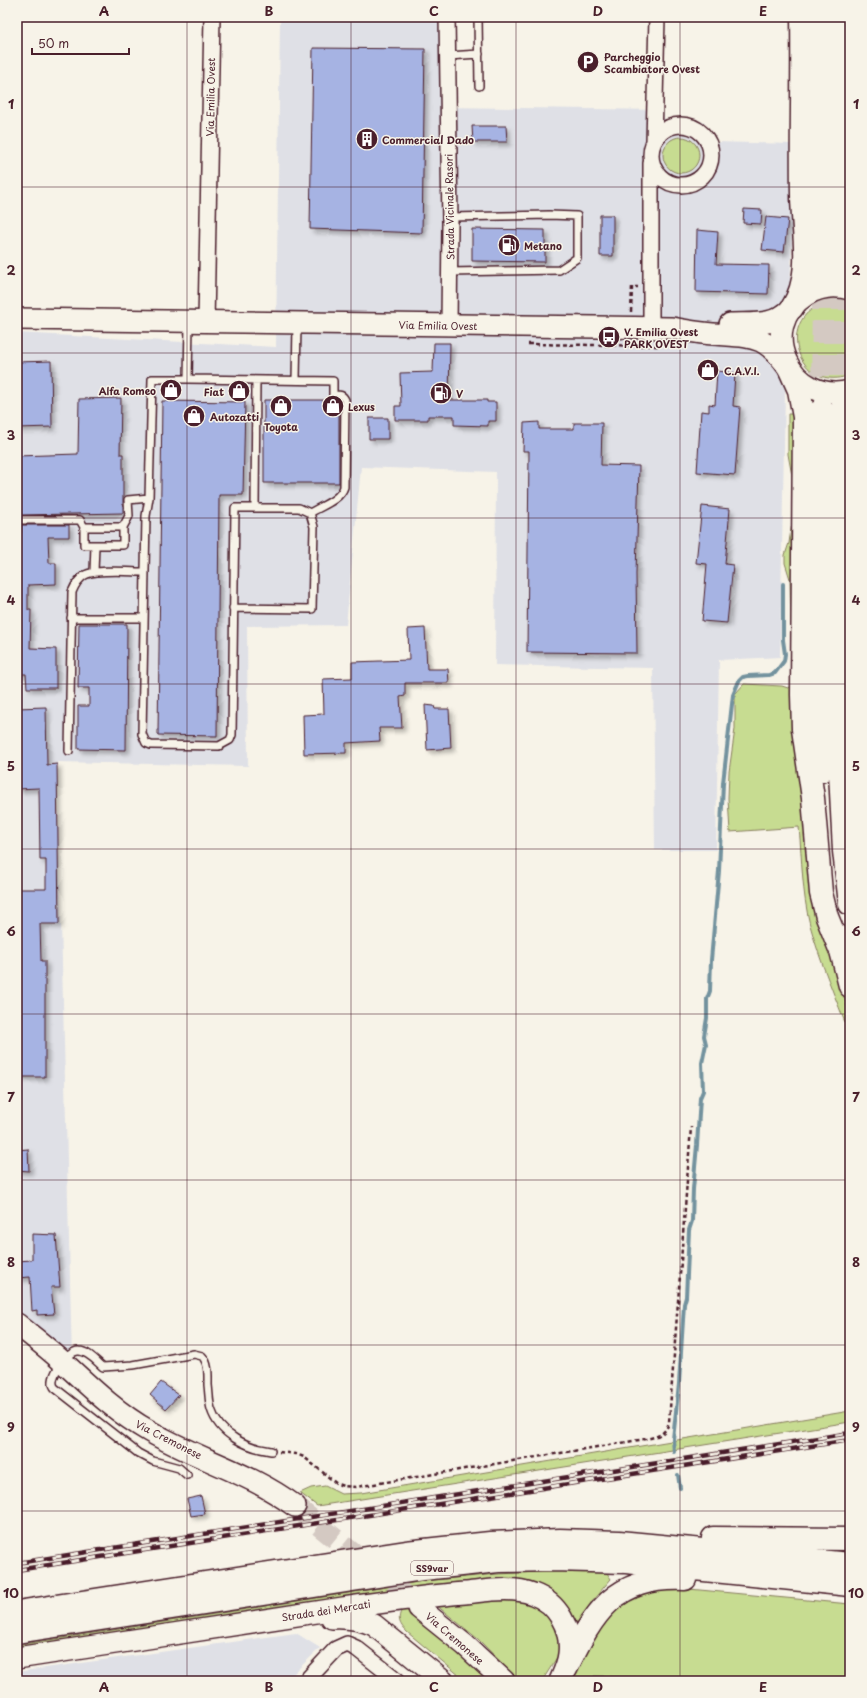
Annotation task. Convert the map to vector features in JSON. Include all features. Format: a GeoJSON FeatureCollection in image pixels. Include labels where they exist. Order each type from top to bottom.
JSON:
{"type":"FeatureCollection","features":[{"type":"Feature","properties":{"kind":"highway"},"geometry":{"type":"LineString","coordinates":[[792,308],[800,289],[805,268],[805,233],[802,195],[802,17]]}},
{"type":"Feature","properties":{"kind":"highway"},"geometry":{"type":"LineString","coordinates":[[824,17],[839,280]]}},
{"type":"Feature","properties":{"kind":"highway"},"geometry":{"type":"LineString","coordinates":[[839,280],[843,17]]}},
{"type":"Feature","properties":{"kind":"highway"},"geometry":{"type":"LineString","coordinates":[[790,370],[799,390],[804,417],[803,729],[812,792],[822,898],[827,918],[840,949]]}},
{"type":"Feature","properties":{"kind":"highway"},"geometry":{"type":"LineString","coordinates":[[838,403],[840,761],[844,851],[850,904]]}},
{"type":"Feature","properties":{"kind":"highway"},"geometry":{"type":"LineString","coordinates":[[838,403],[820,695],[822,812],[829,890],[840,949],[850,986]]}},
{"type":"Feature","properties":{"kind":"highway"},"geometry":{"type":"LineString","coordinates":[[850,776],[850,842]]}},
{"type":"Feature","properties":{"kind":"highway"},"geometry":{"type":"LineString","coordinates":[[606,1542],[670,1537],[850,1539]]}},
{"type":"Feature","properties":{"kind":"highway","name":"SS9var"},"geometry":{"type":"LineString","coordinates":[[17,1612],[434,1548],[490,1543],[533,1541],[606,1542],[660,1545],[850,1564]]}},
{"type":"Feature","properties":{"kind":"highway","name":"SS9var"},"geometry":{"type":"LineString","coordinates":[[17,1632],[424,1569],[498,1562],[559,1560],[626,1562],[850,1585]]}},
{"type":"Feature","properties":{"kind":"highway"},"geometry":{"type":"LineString","coordinates":[[563,1675],[584,1634],[603,1606],[623,1591],[645,1582],[660,1579],[687,1579],[850,1593]]}},
{"type":"Feature","properties":{"kind":"main road","name":"Via Emilia Ovest"},"geometry":{"type":"LineString","coordinates":[[662,334],[713,324],[765,323],[779,319],[804,296],[819,289],[836,287],[839,280]]}},
{"type":"Feature","properties":{"kind":"main road","name":"Via Emilia Ovest"},"geometry":{"type":"LineString","coordinates":[[790,370],[783,355],[781,339],[784,322],[792,308]]}},
{"type":"Feature","properties":{"kind":"main road","name":"Via Emilia Ovest"},"geometry":{"type":"LineString","coordinates":[[17,319],[449,326],[754,337],[762,340],[773,349],[802,382],[816,390],[833,393],[838,403]]}},
{"type":"Feature","properties":{"kind":"main road","name":"Via Cremonese"},"geometry":{"type":"LineString","coordinates":[[17,1324],[63,1362],[100,1396],[135,1423],[161,1437],[257,1482],[295,1506]]}},
{"type":"Feature","properties":{"kind":"main road","name":"Strada dei Mercati"},"geometry":{"type":"LineString","coordinates":[[17,1658],[496,1590],[516,1590],[534,1594],[553,1607],[565,1625],[569,1645],[569,1655],[563,1675]]}},
{"type":"Feature","properties":{"kind":"main road"},"geometry":{"type":"LineString","coordinates":[[412,1603],[398,1602],[393,1610],[392,1619],[394,1627],[403,1638],[438,1670],[440,1680]]}},
{"type":"Feature","properties":{"kind":"main road","name":"Via Cremonese"},"geometry":{"type":"LineString","coordinates":[[412,1603],[465,1645],[497,1677]]}},
{"type":"Feature","properties":{"kind":"main road","name":"Strada dei Mercati"},"geometry":{"type":"LineString","coordinates":[[17,1666],[316,1620],[344,1618],[364,1620],[374,1625],[440,1680]]}},
{"type":"Feature","properties":{"kind":"street","name":"Via Emilia Ovest"},"geometry":{"type":"LineString","coordinates":[[197,322],[212,17]]}},
{"type":"Feature","properties":{"kind":"street","name":"Strada Vicinale Rasori"},"geometry":{"type":"LineString","coordinates":[[448,17],[450,217],[449,326]]}},
{"type":"Feature","properties":{"kind":"street"},"geometry":{"type":"LineString","coordinates":[[657,17],[654,142],[651,151],[651,288],[662,334]]}},
{"type":"Feature","properties":{"kind":"street"},"geometry":{"type":"LineString","coordinates":[[651,161],[655,170],[661,177],[669,182],[679,185],[689,184],[698,180],[705,173],[711,154],[709,144],[704,136],[687,126],[677,125],[668,128],[660,134],[654,142]]}},
{"type":"Feature","properties":{"kind":"street"},"geometry":{"type":"LineString","coordinates":[[652,210],[659,198],[679,185]]}},
{"type":"Feature","properties":{"kind":"street"},"geometry":{"type":"LineString","coordinates":[[306,1681],[336,1649],[347,1644],[356,1648],[398,1681]]}},
{"type":"Feature","properties":{"kind":"lane"},"geometry":{"type":"LineString","coordinates":[[478,17],[479,86]]}},
{"type":"Feature","properties":{"kind":"lane"},"geometry":{"type":"LineString","coordinates":[[448,56],[478,54]]}},
{"type":"Feature","properties":{"kind":"lane"},"geometry":{"type":"LineString","coordinates":[[450,217],[549,215],[577,216],[577,258],[559,270],[450,272]]}},
{"type":"Feature","properties":{"kind":"lane"},"geometry":{"type":"LineString","coordinates":[[188,379],[197,322]]}},
{"type":"Feature","properties":{"kind":"lane"},"geometry":{"type":"LineString","coordinates":[[296,380],[297,323]]}},
{"type":"Feature","properties":{"kind":"lane"},"geometry":{"type":"LineString","coordinates":[[233,608],[312,609],[314,527],[310,513],[299,508],[235,508],[233,608],[232,735],[230,740],[219,746],[150,745],[146,743],[143,739],[144,572],[146,516],[149,498],[152,379],[333,381],[333,395],[342,395],[345,400],[344,487],[342,493],[338,497],[310,513]]}},
{"type":"Feature","properties":{"kind":"lane"},"geometry":{"type":"LineString","coordinates":[[255,508],[256,380]]}},
{"type":"Feature","properties":{"kind":"lane"},"geometry":{"type":"LineString","coordinates":[[19,520],[80,520],[84,526],[84,545],[123,545],[123,526],[129,516],[128,500],[149,498]]}},
{"type":"Feature","properties":{"kind":"lane"},"geometry":{"type":"LineString","coordinates":[[84,526],[123,526]]}},
{"type":"Feature","properties":{"kind":"lane"},"geometry":{"type":"LineString","coordinates":[[94,572],[95,545]]}},
{"type":"Feature","properties":{"kind":"lane"},"geometry":{"type":"LineString","coordinates":[[69,752],[72,592],[76,582],[85,575],[94,572],[144,572]]}},
{"type":"Feature","properties":{"kind":"lane"},"geometry":{"type":"LineString","coordinates":[[71,618],[144,618]]}},
{"type":"Feature","properties":{"kind":"lane"},"geometry":{"type":"LineString","coordinates":[[187,1475],[179,1468],[153,1461],[138,1453],[55,1388],[52,1385],[52,1381],[63,1362],[72,1353],[79,1351],[88,1355],[103,1367],[133,1365],[194,1354],[202,1356],[207,1363],[211,1410],[221,1426],[239,1441],[257,1449],[271,1451]]}},
{"type":"Feature","properties":{"kind":"path"},"geometry":{"type":"LineString","coordinates":[[624,314],[631,314],[632,287],[651,288]]}},
{"type":"Feature","properties":{"kind":"path"},"geometry":{"type":"LineString","coordinates":[[525,344],[662,334]]}},
{"type":"Feature","properties":{"kind":"path"},"geometry":{"type":"LineString","coordinates":[[271,1451],[296,1454],[304,1457],[337,1484],[356,1487],[645,1439],[661,1435],[668,1427],[669,1422],[691,1127]]}},
{"type":"Feature","properties":{"kind":"shaded area"},"geometry":{"type":"Polygon","coordinates":[[[441,18],[440,107],[663,110],[664,119],[703,122],[716,142],[791,144],[792,243],[790,284],[772,331],[785,390],[780,657],[719,660],[716,850],[655,850],[653,668],[495,665],[496,472],[361,467],[346,625],[247,626],[248,766],[57,762],[72,1360],[17,1314],[17,333],[276,347],[280,20],[441,18]]]}},
{"type":"Feature","properties":{"kind":"shaded area"},"geometry":{"type":"Polygon","coordinates":[[[296,1633],[320,1648],[286,1681],[17,1681],[17,1672],[296,1633]]]}},
{"type":"Feature","properties":{"kind":"shaded area"},"geometry":{"type":"Polygon","coordinates":[[[594,1676],[786,1680],[786,1681],[592,1681],[594,1676]]]}},
{"type":"Feature","properties":{"kind":"green space"},"geometry":{"type":"Polygon","coordinates":[[[685,137],[694,142],[698,148],[698,162],[694,168],[685,173],[677,173],[668,168],[664,162],[663,151],[668,142],[674,138],[685,137]]]}},
{"type":"Feature","properties":{"kind":"green space"},"geometry":{"type":"Polygon","coordinates":[[[834,301],[850,304],[850,375],[831,378],[815,374],[804,363],[798,349],[797,334],[802,319],[814,308],[834,301]]]}},
{"type":"Feature","properties":{"kind":"green space"},"geometry":{"type":"Polygon","coordinates":[[[788,414],[794,414],[834,966],[850,1016],[850,1035],[823,967],[807,913],[799,827],[730,832],[728,798],[729,772],[735,729],[735,694],[744,684],[782,686],[788,688],[792,686],[790,579],[785,563],[785,555],[789,543],[794,508],[794,487],[788,454],[788,414]]]}},
{"type":"Feature","properties":{"kind":"green space"},"geometry":{"type":"Polygon","coordinates":[[[850,1411],[850,1422],[317,1506],[300,1493],[311,1488],[325,1486],[341,1494],[361,1493],[850,1411]]]}},
{"type":"Feature","properties":{"kind":"green space"},"geometry":{"type":"Polygon","coordinates":[[[561,1571],[607,1573],[611,1579],[592,1601],[577,1625],[544,1591],[17,1649],[17,1645],[424,1581],[498,1574],[561,1571]]]}},
{"type":"Feature","properties":{"kind":"green space"},"geometry":{"type":"Polygon","coordinates":[[[678,1588],[850,1604],[850,1681],[786,1681],[594,1676],[592,1681],[572,1681],[599,1630],[617,1608],[628,1600],[641,1594],[678,1588]]]}},
{"type":"Feature","properties":{"kind":"green space"},"geometry":{"type":"Polygon","coordinates":[[[523,1597],[555,1617],[561,1651],[542,1681],[519,1681],[478,1639],[436,1605],[523,1597]]]}},
{"type":"Feature","properties":{"kind":"green space"},"geometry":{"type":"Polygon","coordinates":[[[404,1607],[472,1663],[489,1681],[466,1681],[407,1632],[400,1623],[399,1617],[404,1607]]]}},
{"type":"Feature","properties":{"kind":"building","name":"Commercial Dado"},"geometry":{"type":"Polygon","coordinates":[[[313,48],[425,49],[422,233],[310,229],[313,48]]]}},
{"type":"Feature","properties":{"kind":"building"},"geometry":{"type":"Polygon","coordinates":[[[472,126],[506,126],[507,142],[473,142],[472,126]]]}},
{"type":"Feature","properties":{"kind":"building"},"geometry":{"type":"Polygon","coordinates":[[[744,209],[762,210],[761,224],[743,223],[744,209]]]}},
{"type":"Feature","properties":{"kind":"building"},"geometry":{"type":"Polygon","coordinates":[[[600,215],[613,215],[613,256],[600,256],[600,215]]]}},
{"type":"Feature","properties":{"kind":"building"},"geometry":{"type":"Polygon","coordinates":[[[766,217],[788,219],[784,252],[762,250],[766,217]]]}},
{"type":"Feature","properties":{"kind":"building","name":"Metano"},"geometry":{"type":"Polygon","coordinates":[[[472,229],[545,230],[545,262],[472,261],[472,229]]]}},
{"type":"Feature","properties":{"kind":"building"},"geometry":{"type":"Polygon","coordinates":[[[697,230],[718,232],[716,264],[769,265],[768,294],[696,292],[697,230]]]}},
{"type":"Feature","properties":{"kind":"building"},"geometry":{"type":"Polygon","coordinates":[[[434,343],[450,343],[449,400],[487,400],[487,402],[496,402],[496,421],[488,421],[488,426],[454,425],[454,416],[428,416],[428,420],[395,420],[395,406],[401,406],[400,373],[433,372],[434,343]]]}},
{"type":"Feature","properties":{"kind":"building"},"geometry":{"type":"Polygon","coordinates":[[[51,361],[52,427],[17,428],[17,362],[51,361]]]}},
{"type":"Feature","properties":{"kind":"building"},"geometry":{"type":"Polygon","coordinates":[[[717,371],[735,373],[733,406],[740,407],[735,475],[697,472],[701,411],[709,412],[709,404],[715,405],[717,371]]]}},
{"type":"Feature","properties":{"kind":"building"},"geometry":{"type":"Polygon","coordinates":[[[121,398],[120,454],[123,454],[123,513],[21,515],[19,478],[17,478],[17,456],[78,454],[79,399],[121,398]]]}},
{"type":"Feature","properties":{"kind":"building"},"geometry":{"type":"Polygon","coordinates":[[[264,400],[339,400],[339,483],[264,483],[264,400]]]}},
{"type":"Feature","properties":{"kind":"building"},"geometry":{"type":"Polygon","coordinates":[[[162,401],[245,402],[243,495],[219,495],[217,736],[158,735],[162,401]]]}},
{"type":"Feature","properties":{"kind":"building"},"geometry":{"type":"Polygon","coordinates":[[[369,418],[388,418],[388,439],[369,439],[369,418]]]}},
{"type":"Feature","properties":{"kind":"building"},"geometry":{"type":"Polygon","coordinates":[[[539,422],[539,429],[574,429],[574,423],[602,423],[601,465],[639,466],[636,574],[637,653],[527,652],[529,451],[523,451],[524,423],[539,422]]]}},
{"type":"Feature","properties":{"kind":"building"},"geometry":{"type":"Polygon","coordinates":[[[702,506],[730,509],[725,564],[733,565],[727,623],[702,621],[707,564],[696,563],[702,506]]]}},
{"type":"Feature","properties":{"kind":"building"},"geometry":{"type":"Polygon","coordinates":[[[21,525],[69,525],[69,537],[48,537],[49,563],[56,563],[56,584],[28,585],[28,610],[31,610],[30,648],[56,649],[56,688],[27,688],[26,674],[17,674],[17,533],[21,533],[21,525]]]}},
{"type":"Feature","properties":{"kind":"building"},"geometry":{"type":"Polygon","coordinates":[[[79,624],[127,624],[126,750],[78,749],[78,706],[89,706],[89,688],[78,688],[79,624]]]}},
{"type":"Feature","properties":{"kind":"building"},"geometry":{"type":"Polygon","coordinates":[[[425,628],[427,669],[448,669],[449,683],[405,683],[405,696],[400,697],[402,728],[379,728],[380,741],[346,743],[346,753],[304,754],[303,715],[324,714],[323,679],[352,678],[352,662],[409,660],[408,629],[425,628]]]}},
{"type":"Feature","properties":{"kind":"building"},"geometry":{"type":"Polygon","coordinates":[[[425,705],[434,706],[435,709],[449,709],[451,748],[427,750],[425,705]]]}},
{"type":"Feature","properties":{"kind":"building"},"geometry":{"type":"Polygon","coordinates":[[[46,707],[47,765],[57,764],[59,924],[40,924],[41,961],[45,961],[45,1077],[17,1077],[17,889],[46,889],[46,860],[40,860],[39,788],[17,789],[17,708],[46,707]]]}},
{"type":"Feature","properties":{"kind":"building"},"geometry":{"type":"Polygon","coordinates":[[[28,1149],[29,1171],[17,1170],[17,1150],[28,1149]]]}},
{"type":"Feature","properties":{"kind":"building"},"geometry":{"type":"Polygon","coordinates":[[[32,1234],[56,1235],[60,1287],[51,1287],[54,1314],[37,1315],[37,1310],[32,1311],[30,1277],[17,1278],[17,1261],[32,1260],[32,1234]]]}},
{"type":"Feature","properties":{"kind":"building"},"geometry":{"type":"Polygon","coordinates":[[[161,1382],[179,1395],[166,1409],[150,1395],[161,1382]]]}},
{"type":"Feature","properties":{"kind":"building"},"geometry":{"type":"Polygon","coordinates":[[[201,1496],[205,1514],[191,1516],[187,1499],[201,1496]]]}},
{"type":"Feature","properties":{"kind":"waterway"},"geometry":{"type":"LineString","coordinates":[[674,1452],[673,1439],[679,1384],[684,1304],[686,1297],[689,1230],[692,1221],[700,1098],[703,1091],[702,1063],[706,1044],[704,1036],[707,1018],[707,999],[710,991],[711,960],[719,871],[723,783],[733,695],[739,681],[743,677],[769,675],[775,673],[784,661],[783,584]]}},
{"type":"Feature","properties":{"kind":"waterway"},"geometry":{"type":"LineString","coordinates":[[678,1475],[680,1488]]}},
{"type":"Feature","properties":{"kind":"tunnel"},"geometry":{"type":"LineString","coordinates":[[822,409],[823,276]]}},
{"type":"Feature","properties":{"kind":"tunnel"},"geometry":{"type":"LineString","coordinates":[[842,409],[843,276]]}},
{"type":"Feature","properties":{"kind":"tunnel"},"geometry":{"type":"LineString","coordinates":[[295,1506],[419,1607]]}},
{"type":"Feature","properties":{"kind":"railway"},"geometry":{"type":"LineString","coordinates":[[17,1563],[850,1433]]}},
{"type":"Feature","properties":{"kind":"railway"},"geometry":{"type":"LineString","coordinates":[[17,1570],[850,1440]]}},
{"type":"Feature","properties":{"kind":"place","name":"Parcheggio Scambiatore Ovest"},"geometry":{"type":"Point","coordinates":[588,62]}},
{"type":"Feature","properties":{"kind":"place","name":"Commercial Dado"},"geometry":{"type":"Point","coordinates":[367,139]}},
{"type":"Feature","properties":{"kind":"place","name":"Metano"},"geometry":{"type":"Point","coordinates":[509,245]}},
{"type":"Feature","properties":{"kind":"place","name":"V. Emilia Ovest PARK OVEST"},"geometry":{"type":"Point","coordinates":[609,337]}},
{"type":"Feature","properties":{"kind":"place","name":"C.A.V.I."},"geometry":{"type":"Point","coordinates":[708,370]}},
{"type":"Feature","properties":{"kind":"place","name":"Alfa Romeo"},"geometry":{"type":"Point","coordinates":[171,390]}},
{"type":"Feature","properties":{"kind":"place","name":"Fiat"},"geometry":{"type":"Point","coordinates":[239,391]}},
{"type":"Feature","properties":{"kind":"place","name":"V"},"geometry":{"type":"Point","coordinates":[441,393]}},
{"type":"Feature","properties":{"kind":"place","name":"Toyota"},"geometry":{"type":"Point","coordinates":[281,406]}},
{"type":"Feature","properties":{"kind":"place","name":"Lexus"},"geometry":{"type":"Point","coordinates":[333,406]}},
{"type":"Feature","properties":{"kind":"place","name":"Autozatti"},"geometry":{"type":"Point","coordinates":[194,416]}}]}
